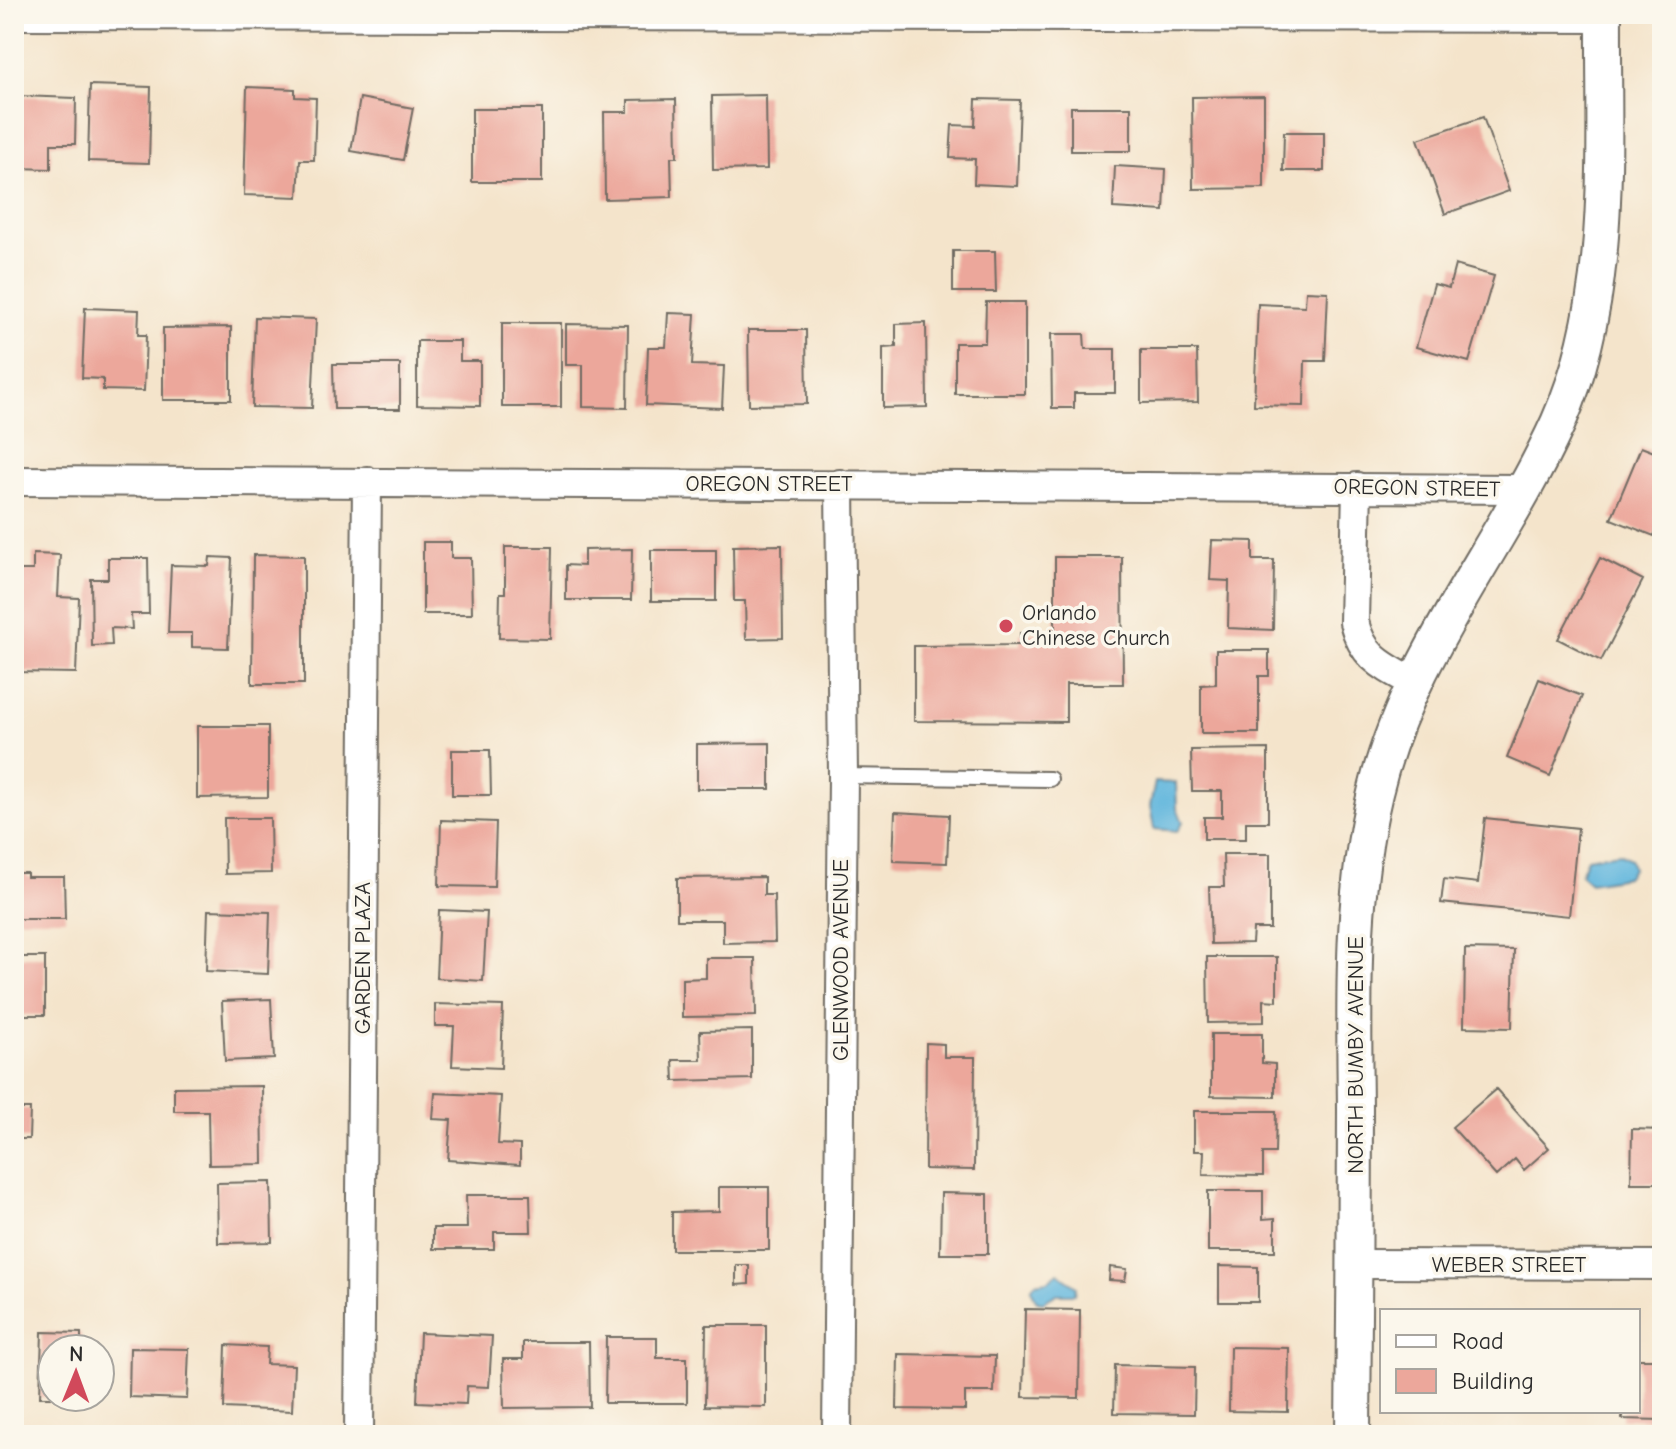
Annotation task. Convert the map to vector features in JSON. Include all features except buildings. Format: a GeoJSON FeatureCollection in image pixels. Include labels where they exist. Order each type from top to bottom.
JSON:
{"type":"FeatureCollection","features":[{"type":"Feature","properties":{"kind":"street"},"geometry":{"type":"LineString","coordinates":[[14,15],[1604,16]]}},
{"type":"Feature","properties":{"kind":"street","name":"NORTH BUMBY AVENUE"},"geometry":{"type":"LineString","coordinates":[[1353,1435],[1354,952],[1362,857],[1389,743],[1414,683],[1524,489],[1559,420],[1583,350],[1596,288],[1603,213],[1604,16]]}},
{"type":"Feature","properties":{"kind":"street","name":"OREGON STREET"},"geometry":{"type":"LineString","coordinates":[[14,481],[1524,489]]}},
{"type":"Feature","properties":{"kind":"street","name":"GARDEN PLAZA"},"geometry":{"type":"LineString","coordinates":[[359,1435],[367,481]]}},
{"type":"Feature","properties":{"kind":"street","name":"GLENWOOD AVENUE"},"geometry":{"type":"LineString","coordinates":[[837,1435],[843,776],[840,484]]}},
{"type":"Feature","properties":{"kind":"street"},"geometry":{"type":"LineString","coordinates":[[1357,487],[1354,622],[1359,643],[1378,663],[1414,683]]}},
{"type":"Feature","properties":{"kind":"street","name":"WEBER STREET"},"geometry":{"type":"LineString","coordinates":[[1355,1264],[1662,1265]]}},
{"type":"Feature","properties":{"kind":"lane"},"geometry":{"type":"LineString","coordinates":[[843,776],[1050,779]]}},
{"type":"Feature","properties":{"kind":"water"},"geometry":{"type":"Polygon","coordinates":[[[1155,782],[1176,783],[1177,809],[1183,822],[1177,831],[1154,829],[1150,806],[1155,782]]]}},
{"type":"Feature","properties":{"kind":"water"},"geometry":{"type":"Polygon","coordinates":[[[1619,853],[1630,859],[1633,868],[1626,877],[1590,883],[1580,874],[1587,858],[1619,853]]]}},
{"type":"Feature","properties":{"kind":"water"},"geometry":{"type":"Polygon","coordinates":[[[1058,1273],[1076,1286],[1075,1294],[1057,1294],[1043,1302],[1037,1301],[1031,1289],[1035,1283],[1048,1281],[1058,1273]]]}},
{"type":"Feature","properties":{"kind":"place","name":"Orlando Chinese Church"},"geometry":{"type":"Point","coordinates":[1006,626]}}]}
